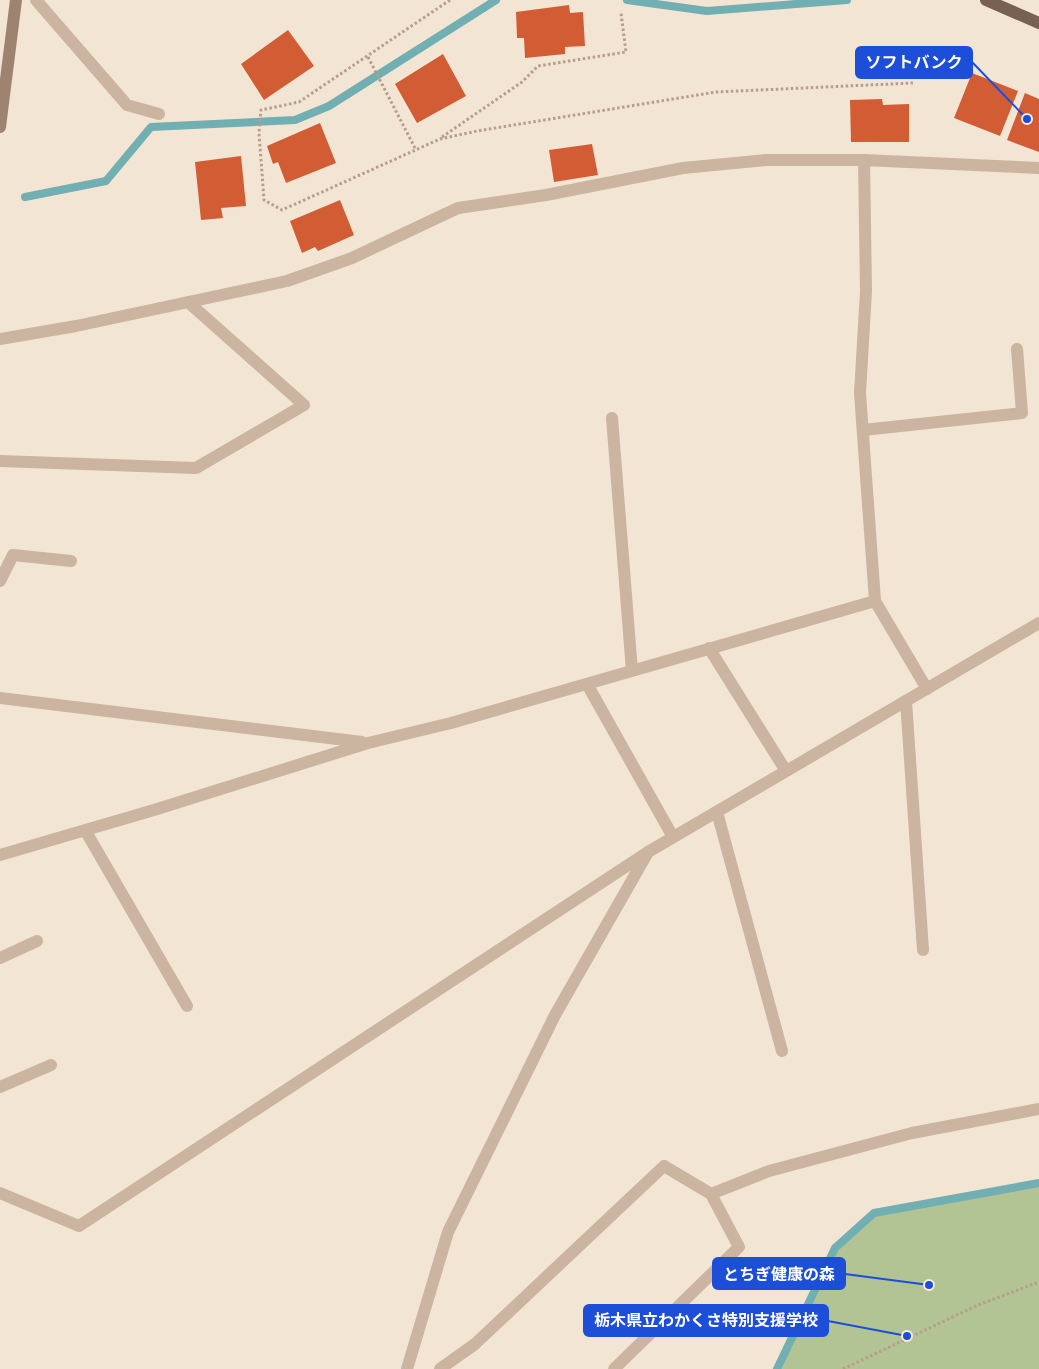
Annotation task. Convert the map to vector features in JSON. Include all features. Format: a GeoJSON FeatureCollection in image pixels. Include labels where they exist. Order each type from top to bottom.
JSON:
{"type":"FeatureCollection","features":[{"type":"Feature","properties":{"kind":"main road"},"geometry":{"type":"LineString","coordinates":[[986,0],[1039,23]]}},
{"type":"Feature","properties":{"kind":"street"},"geometry":{"type":"LineString","coordinates":[[0,127],[16,0]]}},
{"type":"Feature","properties":{"kind":"street"},"geometry":{"type":"LineString","coordinates":[[36,0],[127,105],[159,114]]}},
{"type":"Feature","properties":{"kind":"street"},"geometry":{"type":"LineString","coordinates":[[0,340],[287,280],[343,261],[458,208],[546,195],[683,168],[766,160],[864,160],[1039,168]]}},
{"type":"Feature","properties":{"kind":"street"},"geometry":{"type":"LineString","coordinates":[[864,160],[866,291],[860,393],[875,601],[927,689]]}},
{"type":"Feature","properties":{"kind":"street"},"geometry":{"type":"LineString","coordinates":[[0,461],[196,468],[304,405],[188,302]]}},
{"type":"Feature","properties":{"kind":"street"},"geometry":{"type":"LineString","coordinates":[[863,430],[1022,413],[1016,349]]}},
{"type":"Feature","properties":{"kind":"street"},"geometry":{"type":"LineString","coordinates":[[612,418],[632,671]]}},
{"type":"Feature","properties":{"kind":"street"},"geometry":{"type":"LineString","coordinates":[[0,581],[13,555],[71,561]]}},
{"type":"Feature","properties":{"kind":"street"},"geometry":{"type":"LineString","coordinates":[[0,855],[368,743],[451,723],[875,601]]}},
{"type":"Feature","properties":{"kind":"street"},"geometry":{"type":"LineString","coordinates":[[0,1192],[79,1226],[648,852],[1039,623]]}},
{"type":"Feature","properties":{"kind":"street"},"geometry":{"type":"LineString","coordinates":[[709,648],[786,771]]}},
{"type":"Feature","properties":{"kind":"street"},"geometry":{"type":"LineString","coordinates":[[587,684],[674,837]]}},
{"type":"Feature","properties":{"kind":"street"},"geometry":{"type":"LineString","coordinates":[[0,698],[368,743]]}},
{"type":"Feature","properties":{"kind":"street"},"geometry":{"type":"LineString","coordinates":[[906,701],[924,950]]}},
{"type":"Feature","properties":{"kind":"street"},"geometry":{"type":"LineString","coordinates":[[717,812],[782,1051]]}},
{"type":"Feature","properties":{"kind":"street"},"geometry":{"type":"LineString","coordinates":[[85,830],[187,1006]]}},
{"type":"Feature","properties":{"kind":"street"},"geometry":{"type":"LineString","coordinates":[[407,1369],[448,1232],[555,1015],[648,852]]}},
{"type":"Feature","properties":{"kind":"street"},"geometry":{"type":"LineString","coordinates":[[0,958],[38,941]]}},
{"type":"Feature","properties":{"kind":"street"},"geometry":{"type":"LineString","coordinates":[[0,1087],[51,1065]]}},
{"type":"Feature","properties":{"kind":"street"},"geometry":{"type":"LineString","coordinates":[[711,1194],[769,1171],[893,1138],[1039,1109]]}},
{"type":"Feature","properties":{"kind":"street"},"geometry":{"type":"LineString","coordinates":[[440,1369],[475,1344],[664,1166],[711,1194],[739,1246],[614,1369]]}},
{"type":"Feature","properties":{"kind":"path"},"geometry":{"type":"LineString","coordinates":[[450,0],[299,102],[260,110],[259,133],[264,200],[282,210],[440,139],[522,82],[538,66],[626,52],[621,13]]}},
{"type":"Feature","properties":{"kind":"path"},"geometry":{"type":"LineString","coordinates":[[368,57],[416,150]]}},
{"type":"Feature","properties":{"kind":"path"},"geometry":{"type":"LineString","coordinates":[[440,139],[716,92],[913,83]]}},
{"type":"Feature","properties":{"kind":"path"},"geometry":{"type":"LineString","coordinates":[[842,1369],[978,1305],[1039,1282]]}},
{"type":"Feature","properties":{"kind":"green space"},"geometry":{"type":"Polygon","coordinates":[[[1039,1183],[1039,1369],[778,1369],[835,1248],[874,1213],[1039,1183]]]}},
{"type":"Feature","properties":{"kind":"building"},"geometry":{"type":"Polygon","coordinates":[[[569,5],[570,13],[583,12],[585,46],[565,47],[565,54],[525,58],[524,38],[517,38],[516,12],[569,5]]]}},
{"type":"Feature","properties":{"kind":"building"},"geometry":{"type":"Polygon","coordinates":[[[288,30],[314,66],[264,100],[241,64],[288,30]]]}},
{"type":"Feature","properties":{"kind":"building"},"geometry":{"type":"Polygon","coordinates":[[[443,54],[466,96],[417,123],[395,84],[443,54]]]}},
{"type":"Feature","properties":{"kind":"building"},"geometry":{"type":"Polygon","coordinates":[[[972,73],[1018,91],[1000,136],[954,118],[972,73]]]}},
{"type":"Feature","properties":{"kind":"building"},"geometry":{"type":"Polygon","coordinates":[[[1025,93],[1039,99],[1039,152],[1007,140],[1025,93]]]}},
{"type":"Feature","properties":{"kind":"building"},"geometry":{"type":"Polygon","coordinates":[[[882,99],[883,105],[909,104],[909,142],[851,142],[850,100],[882,99]]]}},
{"type":"Feature","properties":{"kind":"building"},"geometry":{"type":"Polygon","coordinates":[[[320,123],[336,163],[286,183],[278,162],[273,164],[267,146],[320,123]]]}},
{"type":"Feature","properties":{"kind":"building"},"geometry":{"type":"Polygon","coordinates":[[[592,144],[598,175],[554,182],[549,150],[592,144]]]}},
{"type":"Feature","properties":{"kind":"building"},"geometry":{"type":"Polygon","coordinates":[[[241,156],[246,206],[221,208],[223,218],[201,220],[195,162],[241,156]]]}},
{"type":"Feature","properties":{"kind":"building"},"geometry":{"type":"Polygon","coordinates":[[[340,200],[354,235],[318,251],[315,247],[302,253],[290,221],[340,200]]]}},
{"type":"Feature","properties":{"kind":"waterway"},"geometry":{"type":"LineString","coordinates":[[25,197],[106,181],[151,127],[295,120],[329,106],[496,0]]}},
{"type":"Feature","properties":{"kind":"waterway"},"geometry":{"type":"LineString","coordinates":[[627,0],[707,11],[847,0]]}},
{"type":"Feature","properties":{"kind":"waterway"},"geometry":{"type":"LineString","coordinates":[[777,1369],[835,1248],[874,1213],[1039,1183]]}},
{"type":"Feature","properties":{"kind":"place","name":"ソフトバンク"},"geometry":{"type":"Point","coordinates":[1027,119]}},
{"type":"Feature","properties":{"kind":"place","name":"とちぎ健康の森"},"geometry":{"type":"Point","coordinates":[929,1285]}},
{"type":"Feature","properties":{"kind":"place","name":"栃木県立わかくさ特別支援学校"},"geometry":{"type":"Point","coordinates":[907,1336]}}]}
